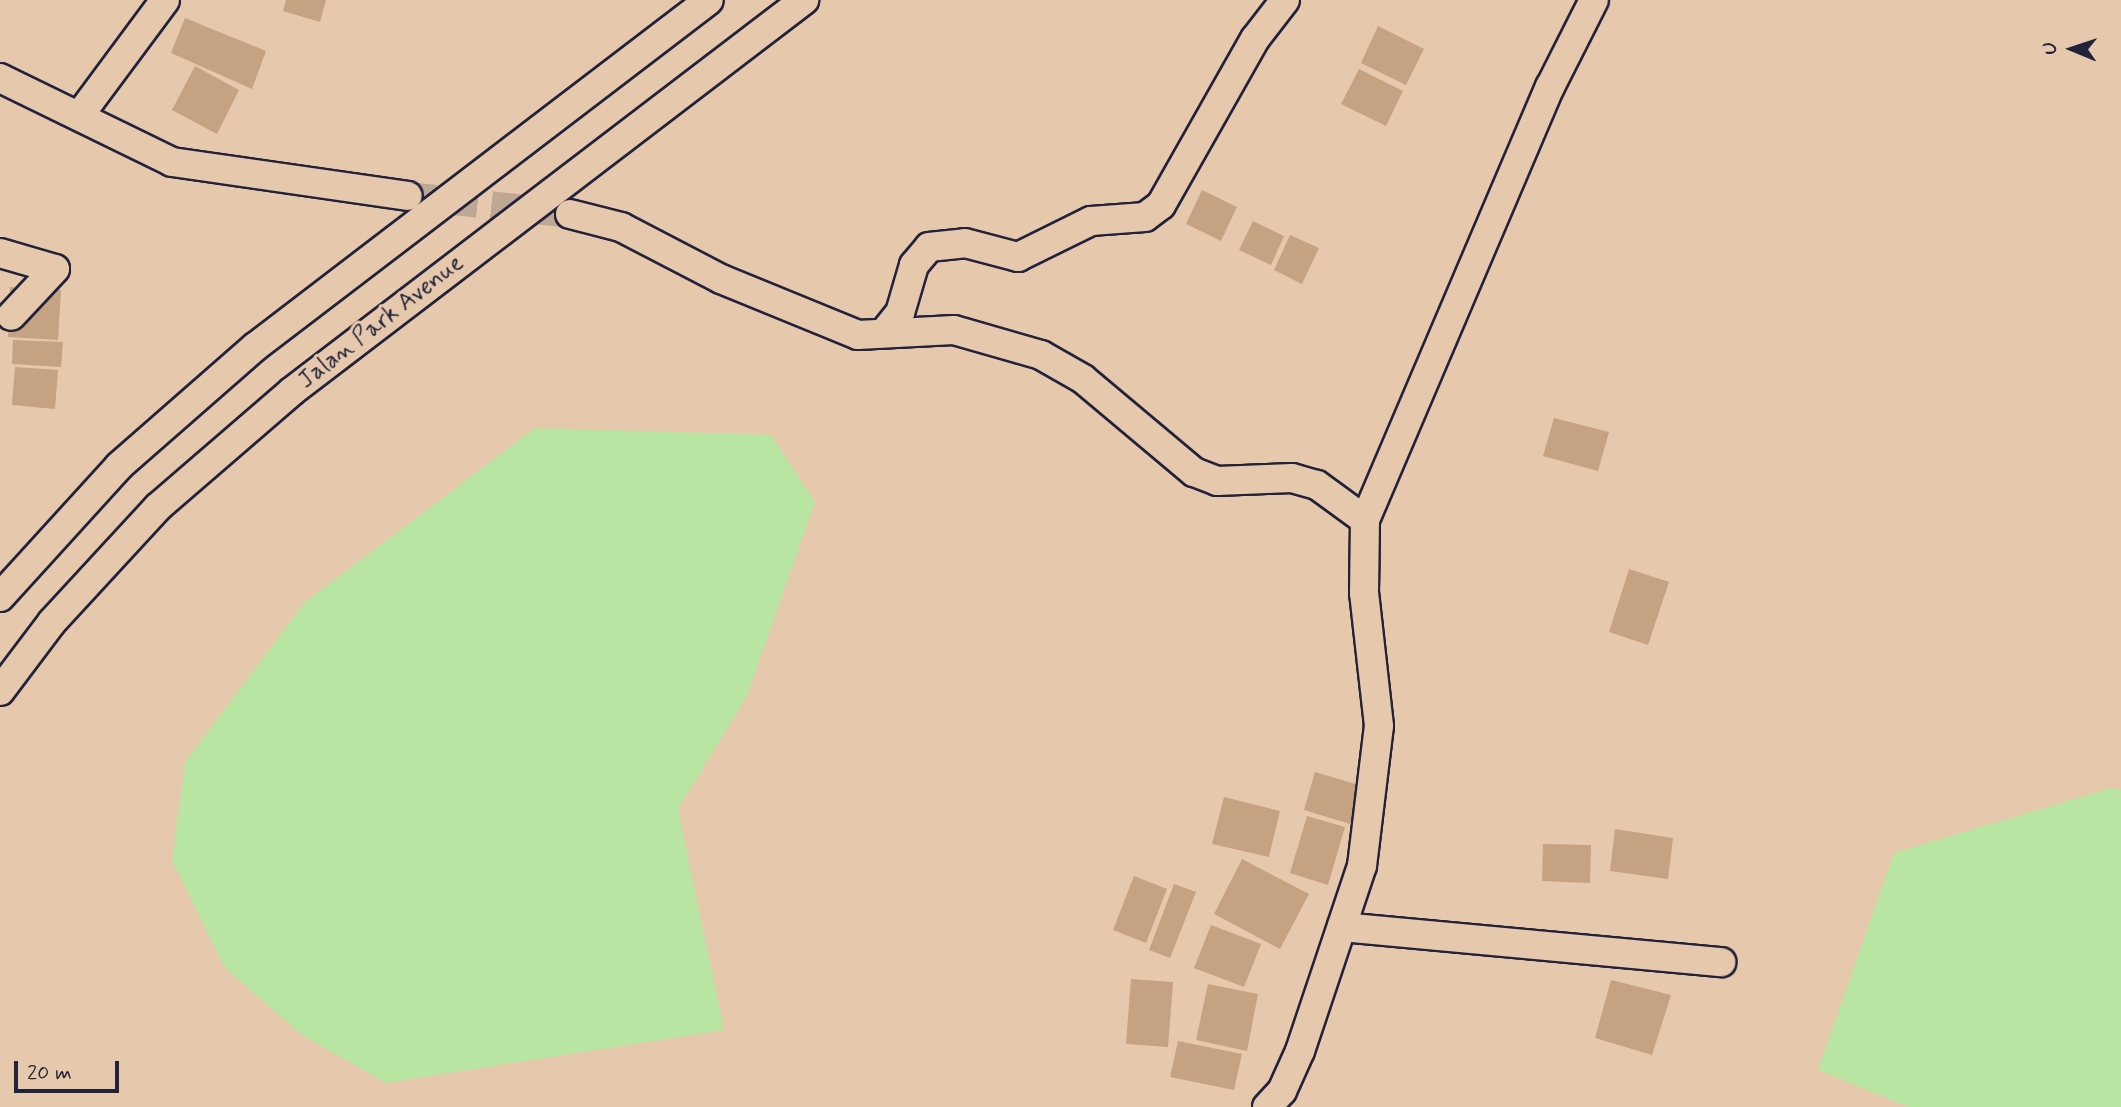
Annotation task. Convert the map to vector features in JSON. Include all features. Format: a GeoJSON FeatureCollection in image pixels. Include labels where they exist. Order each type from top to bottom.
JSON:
{"type":"FeatureCollection","features":[{"type":"Feature","properties":{"kind":"street"},"geometry":{"type":"LineString","coordinates":[[79,116],[165,0]]}},
{"type":"Feature","properties":{"kind":"street"},"geometry":{"type":"LineString","coordinates":[[0,597],[119,466],[255,347],[709,0]]}},
{"type":"Feature","properties":{"kind":"street","name":"Jalan Park Avenue"},"geometry":{"type":"LineString","coordinates":[[0,691],[52,622],[158,507],[291,391],[804,0]]}},
{"type":"Feature","properties":{"kind":"street"},"geometry":{"type":"LineString","coordinates":[[886,330],[900,313],[914,265],[929,247],[965,243],[1018,257],[1091,221],[1145,217],[1161,205],[1255,39],[1285,0]]}},
{"type":"Feature","properties":{"kind":"street"},"geometry":{"type":"LineString","coordinates":[[1267,1107],[1282,1091],[1300,1051],[1362,866],[1379,726],[1364,593],[1365,520],[1550,87],[1594,0]]}},
{"type":"Feature","properties":{"kind":"street"},"geometry":{"type":"LineString","coordinates":[[0,78],[172,162],[408,196]]}},
{"type":"Feature","properties":{"kind":"street"},"geometry":{"type":"LineString","coordinates":[[570,214],[621,227],[721,279],[858,334],[886,330],[954,330],[1041,355],[1083,379],[1194,472],[1217,481],[1292,478],[1317,485],[1365,520]]}},
{"type":"Feature","properties":{"kind":"street"},"geometry":{"type":"LineString","coordinates":[[0,253],[55,269],[11,316]]}},
{"type":"Feature","properties":{"kind":"street"},"geometry":{"type":"LineString","coordinates":[[1342,927],[1721,962]]}},
{"type":"Feature","properties":{"kind":"green space"},"geometry":{"type":"Polygon","coordinates":[[[535,428],[771,435],[815,502],[747,696],[678,809],[724,1030],[386,1083],[302,1035],[224,967],[172,860],[185,762],[305,602],[535,428]]]}},
{"type":"Feature","properties":{"kind":"green space"},"geometry":{"type":"Polygon","coordinates":[[[2111,788],[2121,790],[2121,1107],[1908,1107],[1818,1070],[1894,853],[2111,788]]]}},
{"type":"Feature","properties":{"kind":"building"},"geometry":{"type":"Polygon","coordinates":[[[286,0],[326,0],[320,22],[283,11],[286,0]]]}},
{"type":"Feature","properties":{"kind":"building"},"geometry":{"type":"Polygon","coordinates":[[[185,18],[266,51],[252,89],[171,53],[185,18]]]}},
{"type":"Feature","properties":{"kind":"building"},"geometry":{"type":"Polygon","coordinates":[[[1378,26],[1424,49],[1406,85],[1361,63],[1378,26]]]}},
{"type":"Feature","properties":{"kind":"building"},"geometry":{"type":"Polygon","coordinates":[[[195,66],[239,90],[217,134],[172,110],[195,66]]]}},
{"type":"Feature","properties":{"kind":"building"},"geometry":{"type":"Polygon","coordinates":[[[1359,69],[1403,91],[1386,126],[1341,104],[1359,69]]]}},
{"type":"Feature","properties":{"kind":"building"},"geometry":{"type":"Polygon","coordinates":[[[1202,190],[1237,207],[1221,241],[1186,224],[1202,190]]]}},
{"type":"Feature","properties":{"kind":"building"},"geometry":{"type":"Polygon","coordinates":[[[1253,221],[1284,236],[1271,265],[1239,250],[1253,221]]]}},
{"type":"Feature","properties":{"kind":"building"},"geometry":{"type":"Polygon","coordinates":[[[1290,235],[1319,248],[1302,284],[1274,270],[1290,235]]]}},
{"type":"Feature","properties":{"kind":"building"},"geometry":{"type":"Polygon","coordinates":[[[10,287],[61,290],[58,340],[8,337],[10,287]]]}},
{"type":"Feature","properties":{"kind":"building"},"geometry":{"type":"Polygon","coordinates":[[[13,340],[63,342],[61,367],[12,364],[13,340]]]}},
{"type":"Feature","properties":{"kind":"building"},"geometry":{"type":"Polygon","coordinates":[[[15,367],[58,370],[55,409],[12,405],[15,367]]]}},
{"type":"Feature","properties":{"kind":"building"},"geometry":{"type":"Polygon","coordinates":[[[1554,418],[1609,432],[1598,471],[1543,456],[1554,418]]]}},
{"type":"Feature","properties":{"kind":"building"},"geometry":{"type":"Polygon","coordinates":[[[1629,569],[1669,582],[1648,645],[1609,632],[1629,569]]]}},
{"type":"Feature","properties":{"kind":"building"},"geometry":{"type":"Polygon","coordinates":[[[1315,772],[1362,786],[1350,824],[1304,810],[1315,772]]]}},
{"type":"Feature","properties":{"kind":"building"},"geometry":{"type":"Polygon","coordinates":[[[1224,797],[1280,811],[1269,857],[1212,844],[1224,797]]]}},
{"type":"Feature","properties":{"kind":"building"},"geometry":{"type":"Polygon","coordinates":[[[1307,816],[1345,827],[1328,885],[1290,873],[1307,816]]]}},
{"type":"Feature","properties":{"kind":"building"},"geometry":{"type":"Polygon","coordinates":[[[1615,829],[1673,838],[1668,879],[1610,871],[1615,829]]]}},
{"type":"Feature","properties":{"kind":"building"},"geometry":{"type":"Polygon","coordinates":[[[1543,844],[1591,845],[1590,883],[1542,881],[1543,844]]]}},
{"type":"Feature","properties":{"kind":"building"},"geometry":{"type":"Polygon","coordinates":[[[1242,859],[1309,894],[1280,949],[1214,914],[1242,859]]]}},
{"type":"Feature","properties":{"kind":"building"},"geometry":{"type":"Polygon","coordinates":[[[1134,876],[1167,889],[1146,943],[1113,930],[1134,876]]]}},
{"type":"Feature","properties":{"kind":"building"},"geometry":{"type":"Polygon","coordinates":[[[1174,884],[1196,892],[1170,958],[1149,950],[1174,884]]]}},
{"type":"Feature","properties":{"kind":"building"},"geometry":{"type":"Polygon","coordinates":[[[1211,925],[1261,944],[1244,987],[1194,968],[1211,925]]]}},
{"type":"Feature","properties":{"kind":"building"},"geometry":{"type":"Polygon","coordinates":[[[1131,979],[1173,982],[1168,1047],[1126,1044],[1131,979]]]}},
{"type":"Feature","properties":{"kind":"building"},"geometry":{"type":"Polygon","coordinates":[[[1611,980],[1671,995],[1652,1055],[1595,1038],[1611,980]]]}},
{"type":"Feature","properties":{"kind":"building"},"geometry":{"type":"Polygon","coordinates":[[[1208,984],[1258,994],[1247,1051],[1196,1040],[1208,984]]]}},
{"type":"Feature","properties":{"kind":"building"},"geometry":{"type":"Polygon","coordinates":[[[1178,1041],[1242,1054],[1234,1090],[1170,1077],[1178,1041]]]}},
{"type":"Feature","properties":{"kind":"tunnel"},"geometry":{"type":"LineString","coordinates":[[408,196],[570,214]]}}]}
